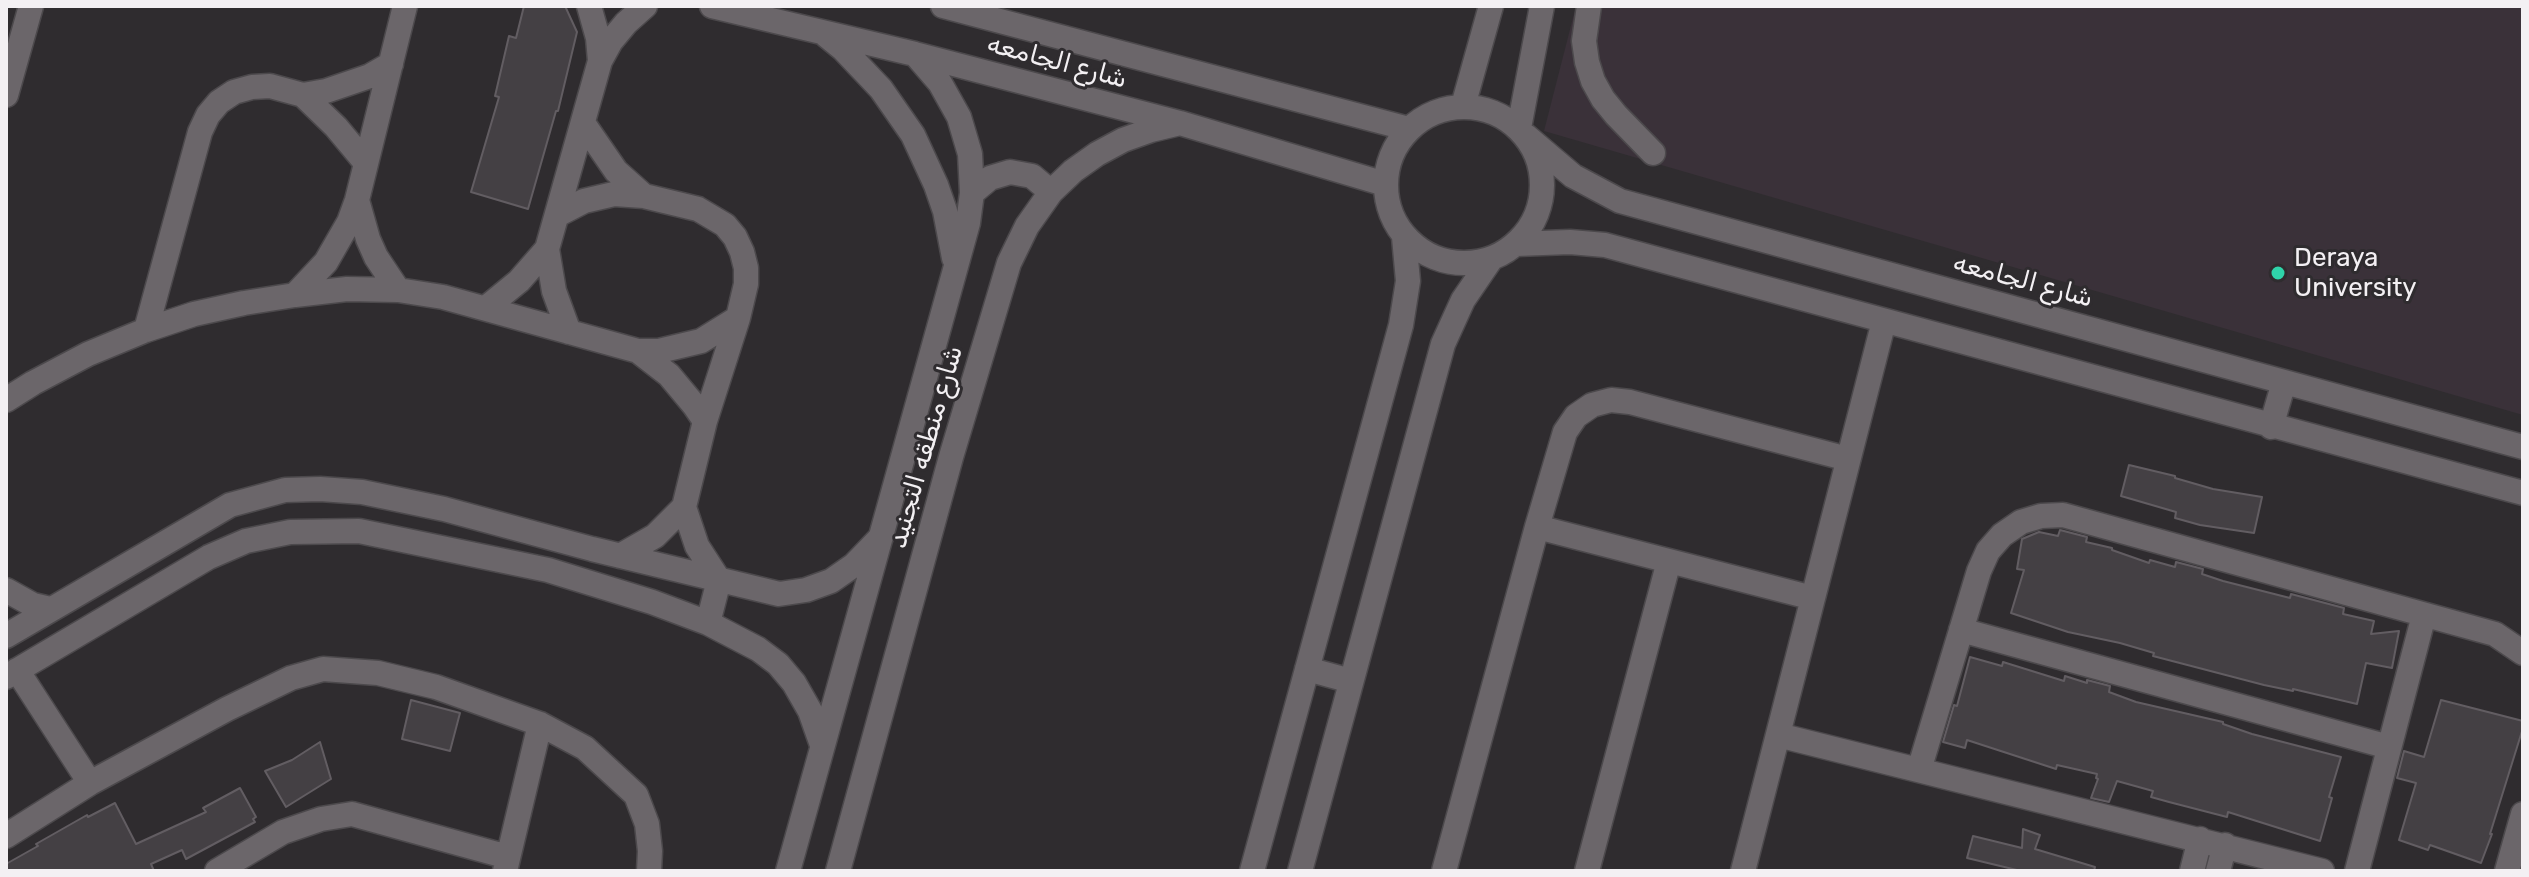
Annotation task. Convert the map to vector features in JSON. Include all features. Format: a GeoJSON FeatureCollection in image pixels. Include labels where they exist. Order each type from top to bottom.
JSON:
{"type":"FeatureCollection","features":[{"type":"Feature","properties":{"kind":"street"},"geometry":{"type":"LineString","coordinates":[[6,95],[31,6]]}},
{"type":"Feature","properties":{"kind":"street"},"geometry":{"type":"LineString","coordinates":[[295,295],[326,262],[349,222],[405,6]]}},
{"type":"Feature","properties":{"kind":"street"},"geometry":{"type":"LineString","coordinates":[[589,6],[598,38],[600,61]]}},
{"type":"Feature","properties":{"kind":"street"},"geometry":{"type":"LineString","coordinates":[[486,308],[519,281],[547,249],[600,61],[618,32],[645,6]]}},
{"type":"Feature","properties":{"kind":"street","name":"شارع الجامعه"},"geometry":{"type":"LineString","coordinates":[[712,6],[915,54],[1180,123],[1385,184]]}},
{"type":"Feature","properties":{"kind":"street","name":"شارع الجامعه"},"geometry":{"type":"LineString","coordinates":[[943,6],[1409,129]]}},
{"type":"Feature","properties":{"kind":"street"},"geometry":{"type":"LineString","coordinates":[[1463,106],[1491,6]]}},
{"type":"Feature","properties":{"kind":"street"},"geometry":{"type":"LineString","coordinates":[[1522,132],[1542,6]]}},
{"type":"Feature","properties":{"kind":"street"},"geometry":{"type":"LineString","coordinates":[[1589,6],[1584,41],[1593,81],[1616,115],[1653,153]]}},
{"type":"Feature","properties":{"kind":"street"},"geometry":{"type":"LineString","coordinates":[[822,32],[881,89],[913,135],[936,185],[955,266]]}},
{"type":"Feature","properties":{"kind":"street","name":"شارع منطقه التجنيد"},"geometry":{"type":"LineString","coordinates":[[788,871],[968,223],[972,193],[970,154],[959,117],[940,83],[915,54]]}},
{"type":"Feature","properties":{"kind":"street"},"geometry":{"type":"LineString","coordinates":[[146,330],[200,132],[219,102],[234,92],[252,87],[270,86],[303,95],[349,85],[391,64]]}},
{"type":"Feature","properties":{"kind":"street"},"geometry":{"type":"LineString","coordinates":[[303,95],[336,127],[366,163]]}},
{"type":"Feature","properties":{"kind":"street"},"geometry":{"type":"LineString","coordinates":[[1252,871],[1401,325],[1408,281],[1404,237],[1390,212],[1385,184],[1392,154],[1409,129],[1434,112],[1463,106],[1493,112],[1522,132],[1536,153],[1542,192],[1538,211],[1516,244],[1491,259],[1454,263],[1427,254],[1404,237]]}},
{"type":"Feature","properties":{"kind":"street"},"geometry":{"type":"LineString","coordinates":[[583,123],[609,163],[644,196]]}},
{"type":"Feature","properties":{"kind":"street","name":"شارع منطقه التجنيد"},"geometry":{"type":"LineString","coordinates":[[838,871],[951,457],[1009,263],[1027,226],[1051,192],[1085,163],[1123,140],[1180,123]]}},
{"type":"Feature","properties":{"kind":"street","name":"شارع الجامعه"},"geometry":{"type":"LineString","coordinates":[[1522,132],[1573,176],[1620,201],[2523,447]]}},
{"type":"Feature","properties":{"kind":"street"},"geometry":{"type":"LineString","coordinates":[[972,193],[990,178],[1010,172],[1032,176],[1051,192]]}},
{"type":"Feature","properties":{"kind":"street"},"geometry":{"type":"LineString","coordinates":[[557,215],[584,201],[614,194],[644,196],[698,209],[712,215],[735,237],[746,268],[746,284],[738,318],[705,421],[684,507],[655,536],[620,556]]}},
{"type":"Feature","properties":{"kind":"street"},"geometry":{"type":"LineString","coordinates":[[357,200],[364,229],[376,257],[398,290]]}},
{"type":"Feature","properties":{"kind":"street"},"geometry":{"type":"LineString","coordinates":[[1516,244],[1570,242],[1605,245],[2523,493]]}},
{"type":"Feature","properties":{"kind":"street"},"geometry":{"type":"LineString","coordinates":[[547,249],[554,291],[569,332]]}},
{"type":"Feature","properties":{"kind":"street"},"geometry":{"type":"LineString","coordinates":[[1300,871],[1443,344],[1463,300],[1491,259]]}},
{"type":"Feature","properties":{"kind":"street"},"geometry":{"type":"LineString","coordinates":[[6,400],[88,354],[194,314],[244,303],[347,289],[398,290],[443,297],[638,351],[659,351],[701,341],[738,318]]}},
{"type":"Feature","properties":{"kind":"street"},"geometry":{"type":"LineString","coordinates":[[1743,871],[1884,321]]}},
{"type":"Feature","properties":{"kind":"street"},"geometry":{"type":"LineString","coordinates":[[638,351],[669,375],[705,421]]}},
{"type":"Feature","properties":{"kind":"street"},"geometry":{"type":"LineString","coordinates":[[2271,427],[2284,382]]}},
{"type":"Feature","properties":{"kind":"street"},"geometry":{"type":"LineString","coordinates":[[1444,871],[1537,527],[1565,432],[1576,416],[1592,405],[1611,400],[1630,402],[1848,459]]}},
{"type":"Feature","properties":{"kind":"street"},"geometry":{"type":"LineString","coordinates":[[6,636],[230,505],[285,490],[362,492],[444,509],[779,594],[806,590],[831,581],[854,565],[881,537]]}},
{"type":"Feature","properties":{"kind":"street"},"geometry":{"type":"LineString","coordinates":[[684,507],[697,546],[719,580],[708,623]]}},
{"type":"Feature","properties":{"kind":"street"},"geometry":{"type":"LineString","coordinates":[[1919,770],[1979,571],[1988,551],[2002,535],[2021,522],[2041,516],[2063,515],[2495,634],[2523,653]]}},
{"type":"Feature","properties":{"kind":"street"},"geometry":{"type":"LineString","coordinates":[[1537,527],[1813,598]]}},
{"type":"Feature","properties":{"kind":"street"},"geometry":{"type":"LineString","coordinates":[[90,783],[12,673],[209,557],[246,541],[290,532],[359,531],[548,570],[708,623],[758,649],[778,664],[794,683],[810,711],[822,745]]}},
{"type":"Feature","properties":{"kind":"street"},"geometry":{"type":"LineString","coordinates":[[513,563],[523,531]]}},
{"type":"Feature","properties":{"kind":"street"},"geometry":{"type":"LineString","coordinates":[[1587,871],[1669,561]]}},
{"type":"Feature","properties":{"kind":"street"},"geometry":{"type":"LineString","coordinates":[[105,578],[122,607]]}},
{"type":"Feature","properties":{"kind":"street"},"geometry":{"type":"LineString","coordinates":[[6,590],[33,605],[50,609]]}},
{"type":"Feature","properties":{"kind":"street"},"geometry":{"type":"LineString","coordinates":[[2357,871],[2424,615]]}},
{"type":"Feature","properties":{"kind":"street"},"geometry":{"type":"LineString","coordinates":[[1961,630],[2389,747]]}},
{"type":"Feature","properties":{"kind":"street"},"geometry":{"type":"LineString","coordinates":[[6,836],[90,783],[291,678],[323,669],[378,673],[436,687],[540,724],[585,748],[636,795],[647,824],[649,871]]}},
{"type":"Feature","properties":{"kind":"street"},"geometry":{"type":"LineString","coordinates":[[1307,669],[1351,681]]}},
{"type":"Feature","properties":{"kind":"street"},"geometry":{"type":"LineString","coordinates":[[217,871],[283,832],[321,819],[352,814],[507,864],[540,724]]}},
{"type":"Feature","properties":{"kind":"street"},"geometry":{"type":"LineString","coordinates":[[1778,735],[2322,871]]}},
{"type":"Feature","properties":{"kind":"street"},"geometry":{"type":"LineString","coordinates":[[2507,871],[2523,814]]}},
{"type":"Feature","properties":{"kind":"street"},"geometry":{"type":"LineString","coordinates":[[2192,871],[2200,839]]}},
{"type":"Feature","properties":{"kind":"street"},"geometry":{"type":"LineString","coordinates":[[2218,871],[2225,845]]}},
{"type":"Feature","properties":{"kind":"shaded area","name":"Deraya University"},"geometry":{"type":"Polygon","coordinates":[[[1576,6],[2523,6],[2523,415],[1544,131],[1576,6]]]}},
{"type":"Feature","properties":{"kind":"building"},"geometry":{"type":"Polygon","coordinates":[[[524,6],[565,6],[577,32],[558,111],[528,209],[471,192],[499,97],[495,96],[509,36],[516,38],[524,6]]]}},
{"type":"Feature","properties":{"kind":"building"},"geometry":{"type":"Polygon","coordinates":[[[2129,465],[2213,489],[2262,497],[2254,533],[2200,525],[2175,518],[2176,512],[2121,496],[2129,465]]]}},
{"type":"Feature","properties":{"kind":"building"},"geometry":{"type":"Polygon","coordinates":[[[2060,530],[2087,537],[2086,542],[2112,548],[2149,563],[2150,560],[2175,567],[2176,562],[2203,569],[2202,574],[2223,581],[2344,608],[2343,614],[2374,621],[2371,634],[2399,631],[2392,668],[2366,663],[2357,704],[2264,685],[2153,656],[2154,653],[2068,632],[2011,613],[2024,570],[2017,569],[2022,539],[2039,532],[2058,536],[2060,530]]]}},
{"type":"Feature","properties":{"kind":"building"},"geometry":{"type":"Polygon","coordinates":[[[1970,657],[2002,666],[2003,662],[2064,681],[2065,676],[2110,686],[2109,692],[2136,702],[2223,722],[2252,734],[2341,757],[2320,841],[2228,812],[2227,817],[2151,797],[2153,791],[2117,781],[2109,802],[2091,798],[2097,774],[2057,765],[2056,769],[1967,740],[1965,748],[1943,742],[1954,705],[1957,706],[1970,657]]]}},
{"type":"Feature","properties":{"kind":"building"},"geometry":{"type":"Polygon","coordinates":[[[411,700],[460,713],[450,751],[402,739],[411,700]]]}},
{"type":"Feature","properties":{"kind":"building"},"geometry":{"type":"Polygon","coordinates":[[[2441,700],[2523,721],[2481,863],[2430,845],[2428,850],[2399,840],[2416,783],[2397,778],[2404,751],[2424,757],[2441,700]]]}},
{"type":"Feature","properties":{"kind":"building"},"geometry":{"type":"Polygon","coordinates":[[[320,742],[331,779],[286,807],[265,771],[292,760],[320,742]]]}},
{"type":"Feature","properties":{"kind":"building"},"geometry":{"type":"Polygon","coordinates":[[[240,788],[256,817],[253,819],[255,822],[186,859],[182,850],[151,864],[154,871],[6,871],[6,864],[38,846],[36,844],[115,803],[136,844],[206,812],[203,808],[240,788]]]}},
{"type":"Feature","properties":{"kind":"building"},"geometry":{"type":"Polygon","coordinates":[[[2023,829],[2040,835],[2035,849],[2095,867],[2094,871],[2021,871],[1967,858],[1973,836],[2022,848],[2023,829]]]}},
{"type":"Feature","properties":{"kind":"place","name":"Deraya University"},"geometry":{"type":"Point","coordinates":[2278,273]}}]}
